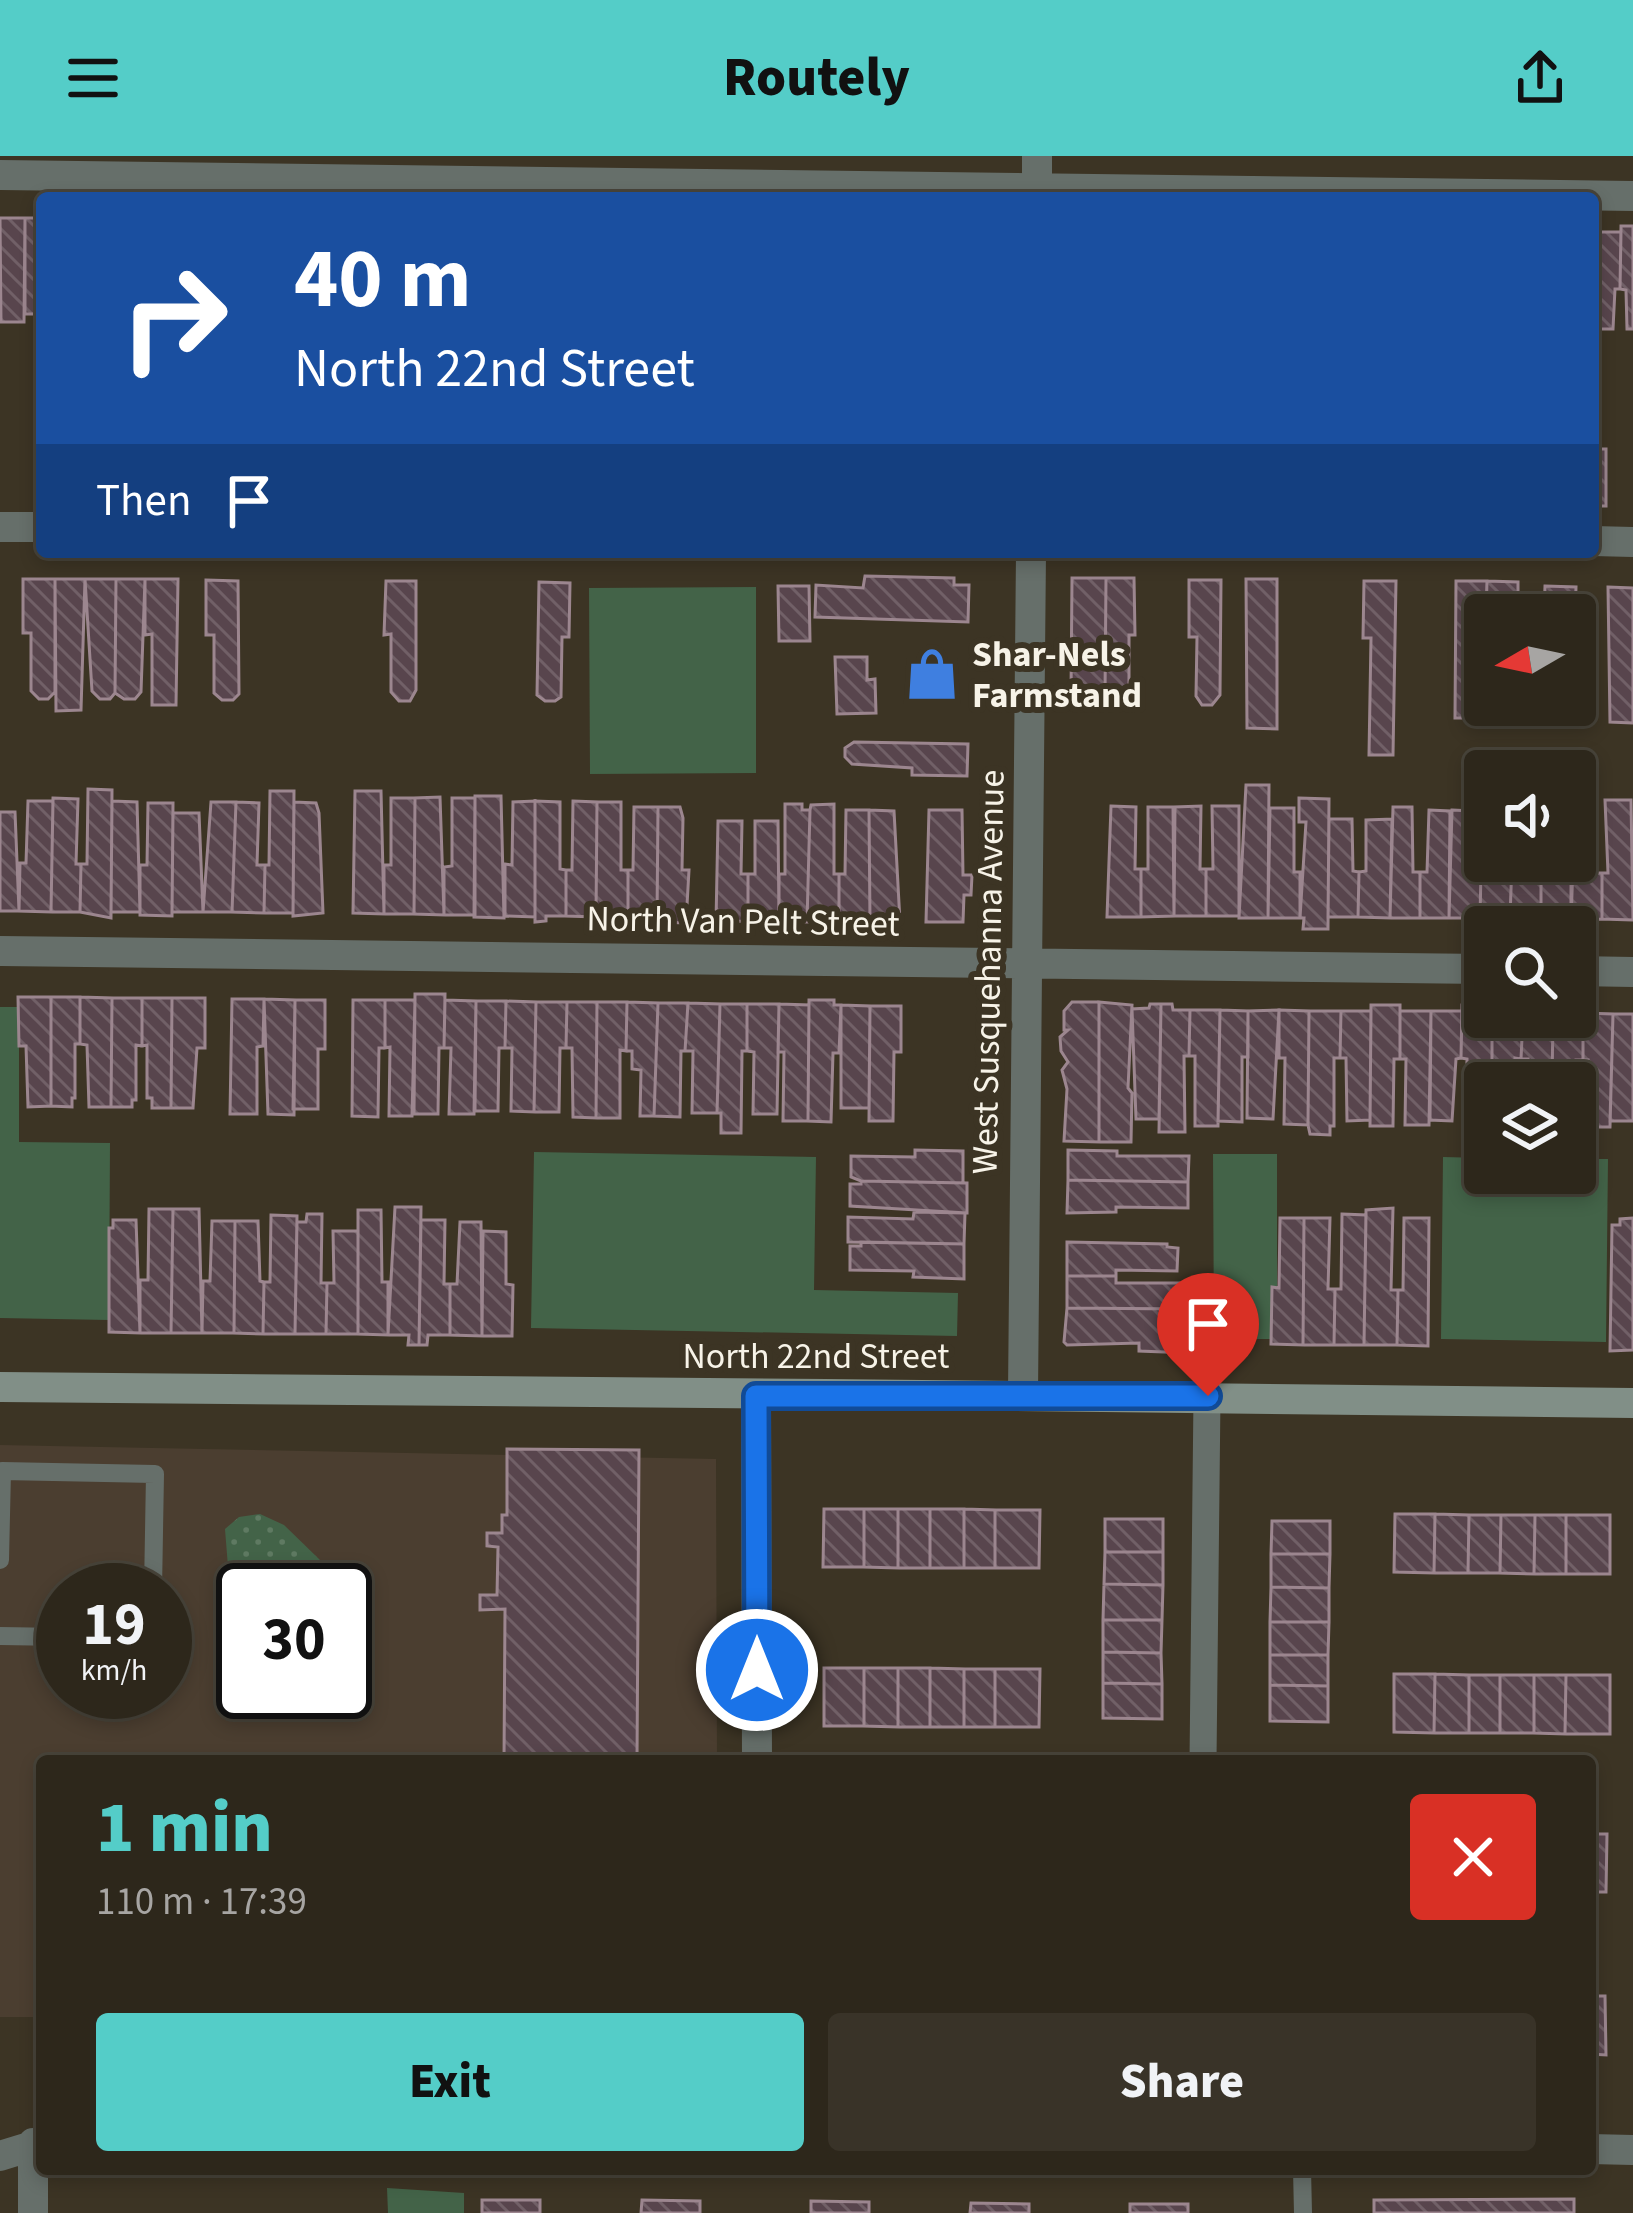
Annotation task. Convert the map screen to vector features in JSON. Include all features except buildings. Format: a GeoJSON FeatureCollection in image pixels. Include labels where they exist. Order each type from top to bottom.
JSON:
{"type":"FeatureCollection","features":[{"type":"Feature","properties":{"kind":"main road","name":"North 22nd Street"},"geometry":{"type":"LineString","coordinates":[[0,1388],[756,1396],[1023,1393],[1633,1402]]}},
{"type":"Feature","properties":{"kind":"street"},"geometry":{"type":"LineString","coordinates":[[1037,156],[1037,192]]}},
{"type":"Feature","properties":{"kind":"street"},"geometry":{"type":"LineString","coordinates":[[0,175],[928,192]]}},
{"type":"Feature","properties":{"kind":"street"},"geometry":{"type":"LineString","coordinates":[[1599,196],[1633,196]]}},
{"type":"Feature","properties":{"kind":"street"},"geometry":{"type":"LineString","coordinates":[[0,527],[36,527]]}},
{"type":"Feature","properties":{"kind":"street"},"geometry":{"type":"LineString","coordinates":[[1599,541],[1633,542]]}},
{"type":"Feature","properties":{"kind":"street","name":"West Susquehanna Avenue"},"geometry":{"type":"LineString","coordinates":[[1023,1393],[1031,558]]}},
{"type":"Feature","properties":{"kind":"street","name":"North Van Pelt Street"},"geometry":{"type":"LineString","coordinates":[[0,951],[1464,969]]}},
{"type":"Feature","properties":{"kind":"street"},"geometry":{"type":"LineString","coordinates":[[1596,971],[1633,971]]}},
{"type":"Feature","properties":{"kind":"street"},"geometry":{"type":"LineString","coordinates":[[756,1396],[758,1755]]}},
{"type":"Feature","properties":{"kind":"street"},"geometry":{"type":"LineString","coordinates":[[1203,1755],[1208,1396]]}},
{"type":"Feature","properties":{"kind":"street"},"geometry":{"type":"LineString","coordinates":[[0,2156],[36,2144]]}},
{"type":"Feature","properties":{"kind":"street"},"geometry":{"type":"LineString","coordinates":[[1596,2149],[1633,2150]]}},
{"type":"Feature","properties":{"kind":"street"},"geometry":{"type":"LineString","coordinates":[[33,2213],[36,2171]]}},
{"type":"Feature","properties":{"kind":"lane"},"geometry":{"type":"LineString","coordinates":[[0,1560],[2,1471],[155,1474],[153,1563]]}},
{"type":"Feature","properties":{"kind":"lane"},"geometry":{"type":"LineString","coordinates":[[0,1636],[36,1636]]}},
{"type":"Feature","properties":{"kind":"lane"},"geometry":{"type":"LineString","coordinates":[[1302,2175],[1303,2213]]}},
{"type":"Feature","properties":{"kind":"shaded area"},"geometry":{"type":"Polygon","coordinates":[[[0,1445],[716,1459],[717,1755],[36,1755],[36,2017],[0,2017],[0,1445]]]}},
{"type":"Feature","properties":{"kind":"green space"},"geometry":{"type":"Polygon","coordinates":[[[756,587],[756,773],[590,774],[589,588],[756,587]]]}},
{"type":"Feature","properties":{"kind":"green space"},"geometry":{"type":"Polygon","coordinates":[[[0,1007],[19,1007],[19,1142],[110,1143],[109,1320],[0,1318],[0,1007]]]}},
{"type":"Feature","properties":{"kind":"green space"},"geometry":{"type":"Polygon","coordinates":[[[534,1152],[816,1157],[814,1290],[958,1293],[957,1336],[531,1328],[534,1152]]]}},
{"type":"Feature","properties":{"kind":"green space"},"geometry":{"type":"Polygon","coordinates":[[[1213,1154],[1277,1154],[1277,1339],[1214,1339],[1213,1154]]]}},
{"type":"Feature","properties":{"kind":"green space"},"geometry":{"type":"Polygon","coordinates":[[[1443,1157],[1464,1158],[1464,1194],[1596,1194],[1596,1159],[1608,1159],[1606,1342],[1441,1339],[1443,1157]]]}},
{"type":"Feature","properties":{"kind":"green space"},"geometry":{"type":"Polygon","coordinates":[[[260,1514],[284,1525],[320,1563],[228,1563],[225,1529],[239,1517],[260,1514]]]}},
{"type":"Feature","properties":{"kind":"green space"},"geometry":{"type":"Polygon","coordinates":[[[387,2188],[464,2193],[464,2213],[388,2213],[387,2188]]]}},
{"type":"Feature","properties":{"kind":"place","name":"Shar-Nels Farmstand"},"geometry":{"type":"Point","coordinates":[932,674]}},
{"type":"Feature","properties":{"kind":"route"},"geometry":{"type":"LineString","coordinates":[[757,1670],[756,1396],[1208,1396]]}}]}
